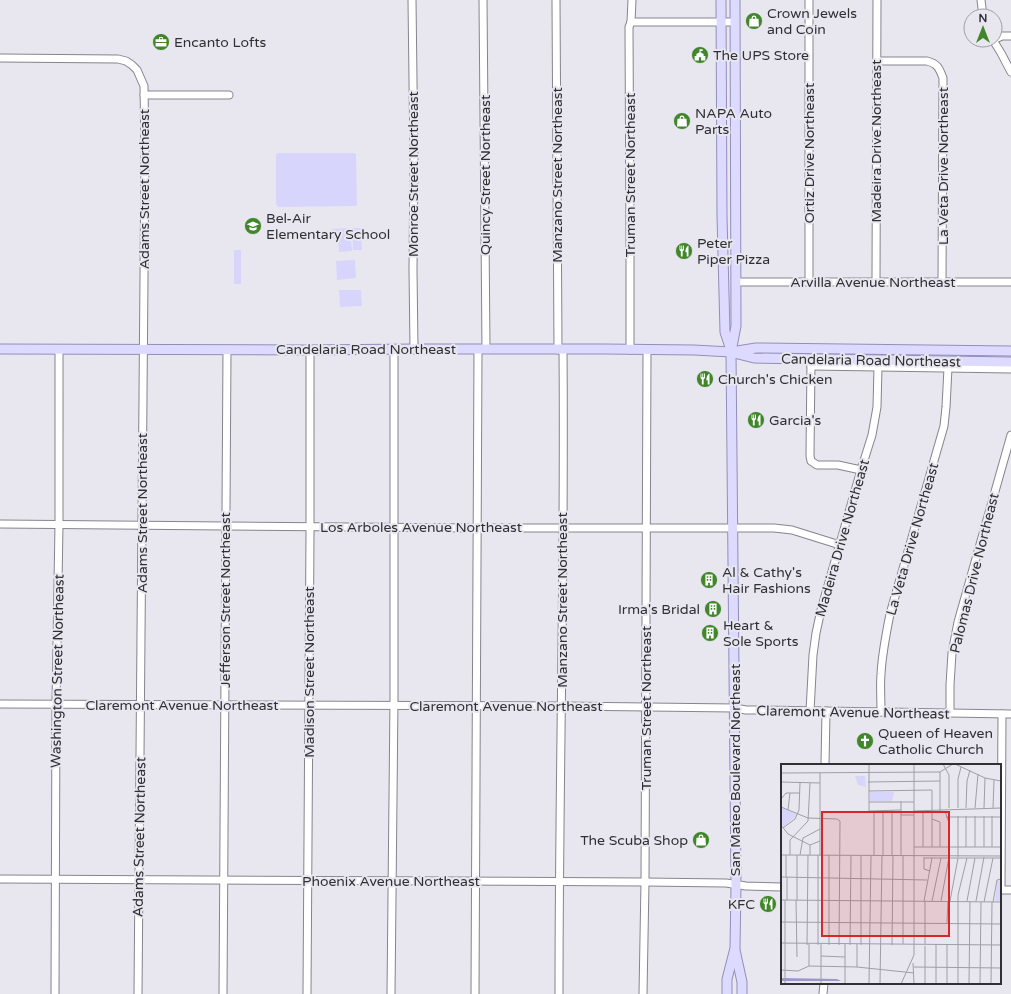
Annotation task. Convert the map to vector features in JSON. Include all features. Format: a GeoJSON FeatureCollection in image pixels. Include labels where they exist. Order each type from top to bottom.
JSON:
{"type":"FeatureCollection","features":[{"type":"Feature","properties":{"kind":"main road","name":"San Mateo Boulevard Northeast"},"geometry":{"type":"LineString","coordinates":[[721,0],[722,216],[725,332],[731,352]]}},
{"type":"Feature","properties":{"kind":"main road","name":"San Mateo Boulevard Northeast"},"geometry":{"type":"LineString","coordinates":[[727,994],[727,979],[734,948],[736,884],[731,352],[736,326],[735,0]]}},
{"type":"Feature","properties":{"kind":"main road"},"geometry":{"type":"LineString","coordinates":[[722,216],[728,238],[729,273],[732,280],[736,282]]}},
{"type":"Feature","properties":{"kind":"main road","name":"Candelaria Road Northeast"},"geometry":{"type":"LineString","coordinates":[[0,349],[482,349],[731,352],[756,348],[811,348],[1011,351]]}},
{"type":"Feature","properties":{"kind":"main road","name":"Candelaria Road Northeast"},"geometry":{"type":"LineString","coordinates":[[731,352],[754,358],[811,363],[1011,362]]}},
{"type":"Feature","properties":{"kind":"main road","name":"San Mateo Boulevard Northeast"},"geometry":{"type":"LineString","coordinates":[[734,948],[742,982],[742,994]]}},
{"type":"Feature","properties":{"kind":"street","name":"Monroe Street Northeast"},"geometry":{"type":"LineString","coordinates":[[412,0],[414,349]]}},
{"type":"Feature","properties":{"kind":"street","name":"Quincy Street Northeast"},"geometry":{"type":"LineString","coordinates":[[475,994],[478,528],[482,349],[483,0]]}},
{"type":"Feature","properties":{"kind":"street","name":"Manzano Street Northeast"},"geometry":{"type":"LineString","coordinates":[[556,0],[563,528],[559,994]]}},
{"type":"Feature","properties":{"kind":"street","name":"Truman Street Northeast"},"geometry":{"type":"LineString","coordinates":[[630,350],[629,27],[631,22],[632,0]]}},
{"type":"Feature","properties":{"kind":"street","name":"Ortiz Drive Northeast"},"geometry":{"type":"LineString","coordinates":[[808,282],[809,0]]}},
{"type":"Feature","properties":{"kind":"street","name":"Madeira Drive Northeast"},"geometry":{"type":"LineString","coordinates":[[876,0],[876,282]]}},
{"type":"Feature","properties":{"kind":"street"},"geometry":{"type":"LineString","coordinates":[[631,22],[735,22]]}},
{"type":"Feature","properties":{"kind":"street"},"geometry":{"type":"LineString","coordinates":[[998,48],[1011,72]]}},
{"type":"Feature","properties":{"kind":"street","name":"Adams Street Northeast"},"geometry":{"type":"LineString","coordinates":[[0,58],[118,58],[126,61],[137,70],[144,86],[138,994]]}},
{"type":"Feature","properties":{"kind":"street","name":"La Veta Drive Northeast"},"geometry":{"type":"LineString","coordinates":[[877,61],[927,61],[934,63],[939,69],[943,78],[942,282]]}},
{"type":"Feature","properties":{"kind":"street"},"geometry":{"type":"LineString","coordinates":[[144,95],[229,95]]}},
{"type":"Feature","properties":{"kind":"street","name":"Arvilla Avenue Northeast"},"geometry":{"type":"LineString","coordinates":[[736,282],[1011,282]]}},
{"type":"Feature","properties":{"kind":"street"},"geometry":{"type":"LineString","coordinates":[[811,348],[811,461],[817,465],[838,465],[861,470]]}},
{"type":"Feature","properties":{"kind":"street","name":"Washington Street Northeast"},"geometry":{"type":"LineString","coordinates":[[55,994],[59,349]]}},
{"type":"Feature","properties":{"kind":"street","name":"Jefferson Street Northeast"},"geometry":{"type":"LineString","coordinates":[[223,994],[224,705],[228,350]]}},
{"type":"Feature","properties":{"kind":"street","name":"Madison Street Northeast"},"geometry":{"type":"LineString","coordinates":[[307,994],[310,350]]}},
{"type":"Feature","properties":{"kind":"street"},"geometry":{"type":"LineString","coordinates":[[391,994],[394,706],[394,350]]}},
{"type":"Feature","properties":{"kind":"street","name":"Truman Street Northeast"},"geometry":{"type":"LineString","coordinates":[[643,994],[645,882],[647,350]]}},
{"type":"Feature","properties":{"kind":"street"},"geometry":{"type":"LineString","coordinates":[[811,363],[878,367],[1011,369]]}},
{"type":"Feature","properties":{"kind":"street","name":"Madeira Drive Northeast"},"geometry":{"type":"LineString","coordinates":[[810,711],[812,655],[816,633],[821,610],[872,435],[876,416],[878,367]]}},
{"type":"Feature","properties":{"kind":"street","name":"La Veta Drive Northeast"},"geometry":{"type":"LineString","coordinates":[[881,712],[881,675],[886,634],[890,614],[944,426],[948,368]]}},
{"type":"Feature","properties":{"kind":"street","name":"Palomas Drive Northeast"},"geometry":{"type":"LineString","coordinates":[[950,713],[952,653],[958,622],[1011,434]]}},
{"type":"Feature","properties":{"kind":"street","name":"Los Arboles Avenue Northeast"},"geometry":{"type":"LineString","coordinates":[[0,524],[783,529],[792,530],[840,545]]}},
{"type":"Feature","properties":{"kind":"street","name":"Claremont Avenue Northeast"},"geometry":{"type":"LineString","coordinates":[[0,704],[562,706],[735,708],[746,710],[826,712],[1011,714]]}},
{"type":"Feature","properties":{"kind":"street"},"geometry":{"type":"LineString","coordinates":[[825,764],[826,712]]}},
{"type":"Feature","properties":{"kind":"street"},"geometry":{"type":"LineString","coordinates":[[1001,802],[1002,714]]}},
{"type":"Feature","properties":{"kind":"street","name":"Phoenix Avenue Northeast"},"geometry":{"type":"LineString","coordinates":[[0,879],[645,882],[726,883],[746,886],[781,887]]}},
{"type":"Feature","properties":{"kind":"street"},"geometry":{"type":"LineString","coordinates":[[823,994],[824,984]]}},
{"type":"Feature","properties":{"kind":"shaded area"},"geometry":{"type":"Polygon","coordinates":[[[278,153],[356,154],[357,205],[278,207],[276,204],[276,155],[278,153]]]}},
{"type":"Feature","properties":{"kind":"shaded area"},"geometry":{"type":"Polygon","coordinates":[[[350,228],[352,251],[339,252],[338,239],[334,239],[333,237],[326,238],[326,232],[332,232],[332,229],[350,228]]]}},
{"type":"Feature","properties":{"kind":"shaded area"},"geometry":{"type":"Polygon","coordinates":[[[352,228],[361,228],[362,250],[353,250],[352,228]]]}},
{"type":"Feature","properties":{"kind":"shaded area"},"geometry":{"type":"Polygon","coordinates":[[[234,250],[241,250],[241,284],[234,284],[234,250]]]}},
{"type":"Feature","properties":{"kind":"shaded area"},"geometry":{"type":"Polygon","coordinates":[[[355,260],[356,278],[337,280],[336,261],[355,260]]]}},
{"type":"Feature","properties":{"kind":"shaded area"},"geometry":{"type":"Polygon","coordinates":[[[339,290],[361,290],[362,306],[340,307],[339,290]]]}},
{"type":"Feature","properties":{"kind":"place","name":"Crown Jewels and Coin"},"geometry":{"type":"Point","coordinates":[754,21]}},
{"type":"Feature","properties":{"kind":"place","name":"Encanto Lofts"},"geometry":{"type":"Point","coordinates":[161,42]}},
{"type":"Feature","properties":{"kind":"place","name":"The UPS Store"},"geometry":{"type":"Point","coordinates":[700,55]}},
{"type":"Feature","properties":{"kind":"place","name":"NAPA Auto Parts"},"geometry":{"type":"Point","coordinates":[682,121]}},
{"type":"Feature","properties":{"kind":"place","name":"Bel-Air Elementary School"},"geometry":{"type":"Point","coordinates":[253,226]}},
{"type":"Feature","properties":{"kind":"place","name":"Peter Piper Pizza"},"geometry":{"type":"Point","coordinates":[684,251]}},
{"type":"Feature","properties":{"kind":"place","name":"Church's Chicken"},"geometry":{"type":"Point","coordinates":[705,379]}},
{"type":"Feature","properties":{"kind":"place","name":"Garcia's"},"geometry":{"type":"Point","coordinates":[756,420]}},
{"type":"Feature","properties":{"kind":"place","name":"Al & Cathy's Hair Fashions"},"geometry":{"type":"Point","coordinates":[709,580]}},
{"type":"Feature","properties":{"kind":"place","name":"Irma's Bridal"},"geometry":{"type":"Point","coordinates":[713,609]}},
{"type":"Feature","properties":{"kind":"place","name":"Heart & Sole Sports"},"geometry":{"type":"Point","coordinates":[710,633]}},
{"type":"Feature","properties":{"kind":"place","name":"Queen of Heaven Catholic Church"},"geometry":{"type":"Point","coordinates":[865,741]}},
{"type":"Feature","properties":{"kind":"place","name":"The Scuba Shop"},"geometry":{"type":"Point","coordinates":[701,840]}},
{"type":"Feature","properties":{"kind":"place","name":"KFC"},"geometry":{"type":"Point","coordinates":[768,904]}}]}
